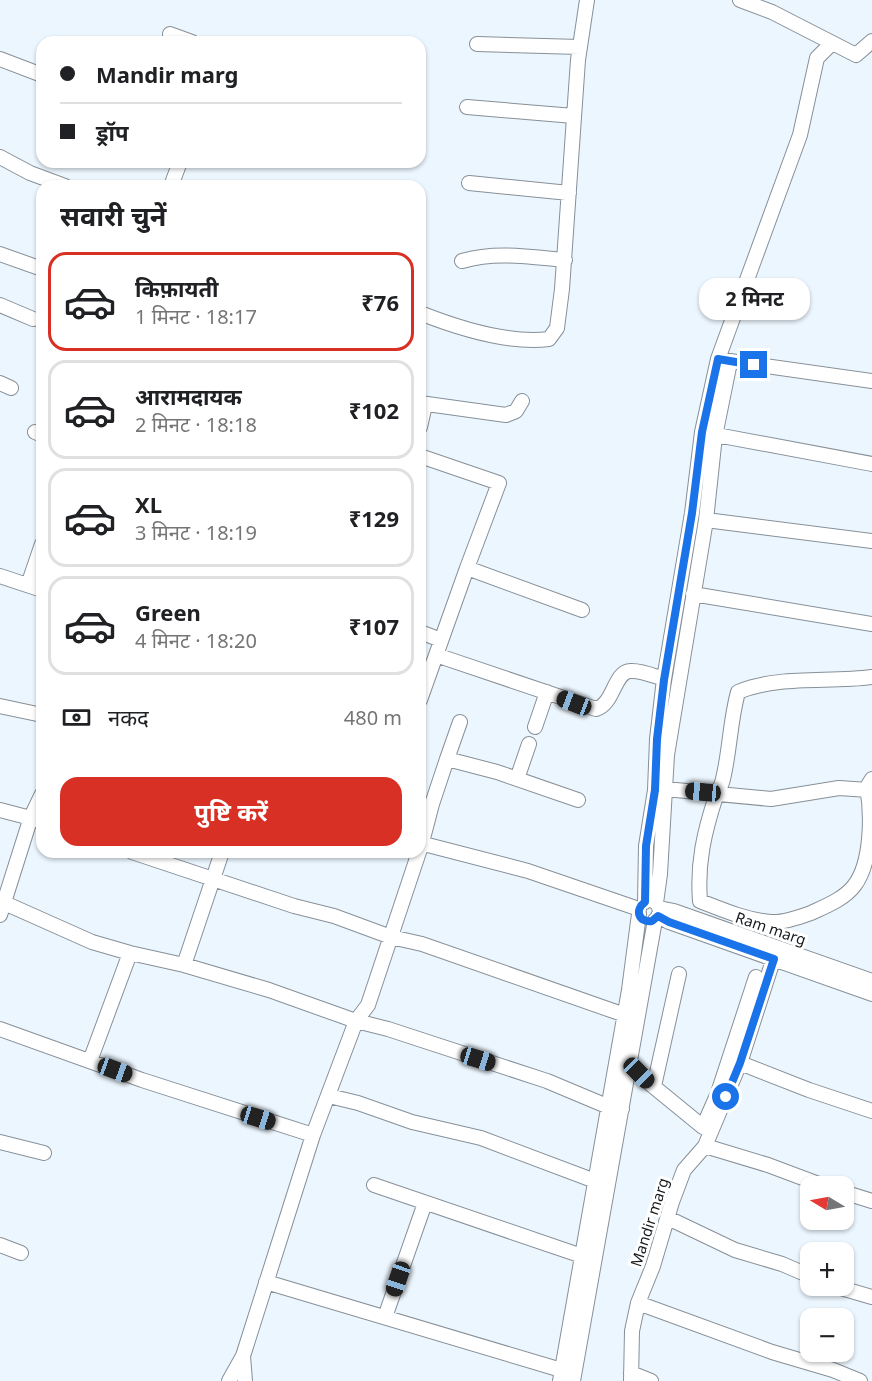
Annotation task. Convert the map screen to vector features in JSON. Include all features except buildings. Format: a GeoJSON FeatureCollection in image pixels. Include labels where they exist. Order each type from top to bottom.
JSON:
{"type":"FeatureCollection","features":[{"type":"Feature","properties":{"kind":"street"},"geometry":{"type":"LineString","coordinates":[[426,315],[498,336],[529,340],[549,339],[557,328],[565,260],[580,47],[587,0]]}},
{"type":"Feature","properties":{"kind":"street"},"geometry":{"type":"LineString","coordinates":[[740,0],[772,12],[856,55],[872,41]]}},
{"type":"Feature","properties":{"kind":"street"},"geometry":{"type":"LineString","coordinates":[[170,34],[176,36]]}},
{"type":"Feature","properties":{"kind":"street"},"geometry":{"type":"LineString","coordinates":[[477,44],[580,47]]}},
{"type":"Feature","properties":{"kind":"street"},"geometry":{"type":"LineString","coordinates":[[650,910],[646,846],[655,790],[657,739],[664,680],[692,513],[724,360],[800,135],[817,58],[832,44]]}},
{"type":"Feature","properties":{"kind":"street"},"geometry":{"type":"LineString","coordinates":[[0,59],[36,73]]}},
{"type":"Feature","properties":{"kind":"street"},"geometry":{"type":"LineString","coordinates":[[467,107],[574,116]]}},
{"type":"Feature","properties":{"kind":"street"},"geometry":{"type":"LineString","coordinates":[[0,157],[49,180]]}},
{"type":"Feature","properties":{"kind":"street"},"geometry":{"type":"LineString","coordinates":[[469,183],[569,193]]}},
{"type":"Feature","properties":{"kind":"street"},"geometry":{"type":"LineString","coordinates":[[0,254],[36,267]]}},
{"type":"Feature","properties":{"kind":"street"},"geometry":{"type":"LineString","coordinates":[[462,261],[491,255],[565,260]]}},
{"type":"Feature","properties":{"kind":"street"},"geometry":{"type":"LineString","coordinates":[[0,305],[33,319]]}},
{"type":"Feature","properties":{"kind":"street"},"geometry":{"type":"LineString","coordinates":[[724,360],[872,381]]}},
{"type":"Feature","properties":{"kind":"street"},"geometry":{"type":"LineString","coordinates":[[426,405],[506,415],[516,411],[522,400]]}},
{"type":"Feature","properties":{"kind":"street"},"geometry":{"type":"LineString","coordinates":[[709,434],[872,464]]}},
{"type":"Feature","properties":{"kind":"street"},"geometry":{"type":"LineString","coordinates":[[616,1108],[631,1064],[634,961],[660,874],[667,755],[706,520],[709,434]]}},
{"type":"Feature","properties":{"kind":"street"},"geometry":{"type":"LineString","coordinates":[[426,458],[498,483],[426,683]]}},
{"type":"Feature","properties":{"kind":"street"},"geometry":{"type":"LineString","coordinates":[[706,520],[872,541]]}},
{"type":"Feature","properties":{"kind":"street"},"geometry":{"type":"LineString","coordinates":[[28,585],[36,562]]}},
{"type":"Feature","properties":{"kind":"street"},"geometry":{"type":"LineString","coordinates":[[467,568],[582,610]]}},
{"type":"Feature","properties":{"kind":"street"},"geometry":{"type":"LineString","coordinates":[[0,576],[36,588]]}},
{"type":"Feature","properties":{"kind":"street"},"geometry":{"type":"LineString","coordinates":[[693,594],[872,624]]}},
{"type":"Feature","properties":{"kind":"street"},"geometry":{"type":"LineString","coordinates":[[426,634],[441,640]]}},
{"type":"Feature","properties":{"kind":"street"},"geometry":{"type":"LineString","coordinates":[[436,655],[596,709],[607,702],[622,674],[627,671],[664,680]]}},
{"type":"Feature","properties":{"kind":"street"},"geometry":{"type":"LineString","coordinates":[[665,789],[717,793],[771,799],[870,785],[870,835],[864,866],[854,886],[831,904],[802,917],[774,923],[737,916],[700,901],[698,878],[701,846],[717,793],[723,780],[732,715],[738,692],[749,687],[795,681],[853,680],[872,677]]}},
{"type":"Feature","properties":{"kind":"street"},"geometry":{"type":"LineString","coordinates":[[535,727],[547,692]]}},
{"type":"Feature","properties":{"kind":"street"},"geometry":{"type":"LineString","coordinates":[[0,706],[36,715]]}},
{"type":"Feature","properties":{"kind":"street"},"geometry":{"type":"LineString","coordinates":[[426,826],[460,722]]}},
{"type":"Feature","properties":{"kind":"street"},"geometry":{"type":"LineString","coordinates":[[517,779],[529,744]]}},
{"type":"Feature","properties":{"kind":"street"},"geometry":{"type":"LineString","coordinates":[[447,759],[517,779],[578,800]]}},
{"type":"Feature","properties":{"kind":"street"},"geometry":{"type":"LineString","coordinates":[[0,810],[36,819]]}},
{"type":"Feature","properties":{"kind":"street"},"geometry":{"type":"LineString","coordinates":[[36,821],[1,906],[92,942],[184,965],[269,990],[356,1021],[388,1029],[547,1081],[616,1108]]}},
{"type":"Feature","properties":{"kind":"street","name":"Ram marg"},"geometry":{"type":"LineString","coordinates":[[426,848],[528,871],[650,910],[674,911],[776,954],[872,981]]}},
{"type":"Feature","properties":{"kind":"street"},"geometry":{"type":"LineString","coordinates":[[150,858],[631,1013]]}},
{"type":"Feature","properties":{"kind":"street"},"geometry":{"type":"LineString","coordinates":[[184,965],[220,858]]}},
{"type":"Feature","properties":{"kind":"street"},"geometry":{"type":"LineString","coordinates":[[229,1381],[243,1356],[313,1136],[356,1021],[368,1005],[416,858]]}},
{"type":"Feature","properties":{"kind":"street"},"geometry":{"type":"LineString","coordinates":[[90,1061],[130,953]]}},
{"type":"Feature","properties":{"kind":"street"},"geometry":{"type":"LineString","coordinates":[[776,954],[872,994]]}},
{"type":"Feature","properties":{"kind":"street","name":"Mandir marg"},"geometry":{"type":"LineString","coordinates":[[631,1377],[632,1331],[638,1303],[653,1266],[672,1202],[684,1170],[705,1146],[740,1063],[776,954]]}},
{"type":"Feature","properties":{"kind":"street"},"geometry":{"type":"LineString","coordinates":[[654,1086],[679,974]]}},
{"type":"Feature","properties":{"kind":"street"},"geometry":{"type":"LineString","coordinates":[[631,1064],[703,1127],[718,1093],[756,977]]}},
{"type":"Feature","properties":{"kind":"street"},"geometry":{"type":"LineString","coordinates":[[567,1377],[631,1013]]}},
{"type":"Feature","properties":{"kind":"street"},"geometry":{"type":"LineString","coordinates":[[0,1029],[313,1136]]}},
{"type":"Feature","properties":{"kind":"street"},"geometry":{"type":"LineString","coordinates":[[740,1063],[872,1111]]}},
{"type":"Feature","properties":{"kind":"street"},"geometry":{"type":"LineString","coordinates":[[328,1096],[358,1103],[412,1122],[481,1138],[602,1184]]}},
{"type":"Feature","properties":{"kind":"street"},"geometry":{"type":"LineString","coordinates":[[0,1142],[44,1154]]}},
{"type":"Feature","properties":{"kind":"street"},"geometry":{"type":"LineString","coordinates":[[705,1146],[800,1177]]}},
{"type":"Feature","properties":{"kind":"street"},"geometry":{"type":"LineString","coordinates":[[567,1377],[582,1256],[602,1184]]}},
{"type":"Feature","properties":{"kind":"street"},"geometry":{"type":"LineString","coordinates":[[374,1185],[582,1256]]}},
{"type":"Feature","properties":{"kind":"street"},"geometry":{"type":"LineString","coordinates":[[854,1195],[872,1201]]}},
{"type":"Feature","properties":{"kind":"street"},"geometry":{"type":"LineString","coordinates":[[385,1317],[425,1203]]}},
{"type":"Feature","properties":{"kind":"street"},"geometry":{"type":"LineString","coordinates":[[668,1218],[735,1250],[800,1272]]}},
{"type":"Feature","properties":{"kind":"street"},"geometry":{"type":"LineString","coordinates":[[0,1245],[21,1253]]}},
{"type":"Feature","properties":{"kind":"street"},"geometry":{"type":"LineString","coordinates":[[266,1282],[385,1317],[567,1377]]}},
{"type":"Feature","properties":{"kind":"street"},"geometry":{"type":"LineString","coordinates":[[854,1292],[872,1297]]}},
{"type":"Feature","properties":{"kind":"street"},"geometry":{"type":"LineString","coordinates":[[638,1303],[772,1352],[833,1370],[860,1381]]}},
{"type":"Feature","properties":{"kind":"street"},"geometry":{"type":"LineString","coordinates":[[243,1356],[245,1381]]}},
{"type":"Feature","properties":{"kind":"street"},"geometry":{"type":"LineString","coordinates":[[631,1377],[651,1381]]}},
{"type":"Feature","properties":{"kind":"route"},"geometry":{"type":"LineString","coordinates":[[726,1097],[740,1063],[774,959],[669,922],[658,916],[649,922],[642,920],[638,911],[645,902],[646,846],[655,790],[657,739],[664,680],[692,513],[702,432],[718,359],[754,365]]}}]}
